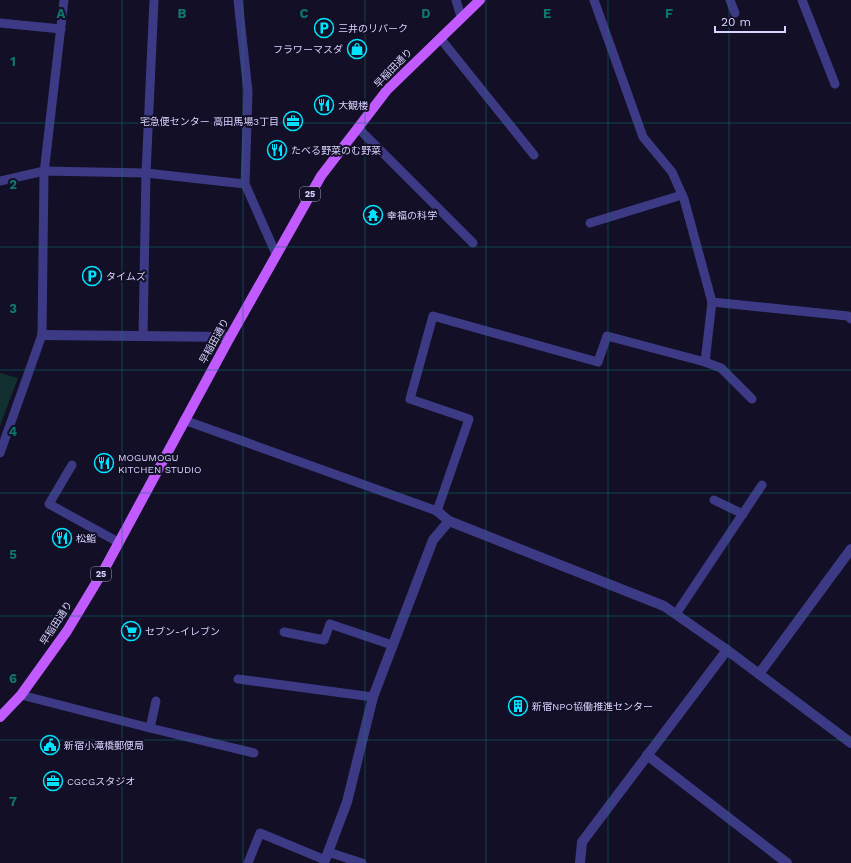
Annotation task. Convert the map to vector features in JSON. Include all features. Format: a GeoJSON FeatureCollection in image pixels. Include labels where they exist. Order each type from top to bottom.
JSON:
{"type":"FeatureCollection","features":[{"type":"Feature","properties":{"kind":"main road","name":"早稲田通り"},"geometry":{"type":"LineString","coordinates":[[0,717],[21,695],[67,631],[104,568],[184,420],[321,176],[387,90],[480,0]]}},
{"type":"Feature","properties":{"kind":"street"},"geometry":{"type":"LineString","coordinates":[[42,335],[230,337]]}},
{"type":"Feature","properties":{"kind":"street"},"geometry":{"type":"LineString","coordinates":[[437,511],[449,521],[664,606],[759,674],[851,743]]}},
{"type":"Feature","properties":{"kind":"street"},"geometry":{"type":"LineString","coordinates":[[326,858],[347,802],[373,697],[433,540],[449,521]]}},
{"type":"Feature","properties":{"kind":"street"},"geometry":{"type":"LineString","coordinates":[[759,674],[851,548]]}},
{"type":"Feature","properties":{"kind":"street"},"geometry":{"type":"LineString","coordinates":[[580,863],[582,842],[726,650]]}},
{"type":"Feature","properties":{"kind":"street"},"geometry":{"type":"LineString","coordinates":[[647,755],[787,863]]}},
{"type":"Feature","properties":{"kind":"lane"},"geometry":{"type":"LineString","coordinates":[[0,452],[42,335],[44,171],[64,0]]}},
{"type":"Feature","properties":{"kind":"lane"},"geometry":{"type":"LineString","coordinates":[[143,336],[146,173],[154,0]]}},
{"type":"Feature","properties":{"kind":"lane"},"geometry":{"type":"LineString","coordinates":[[238,0],[248,92],[245,184],[276,254]]}},
{"type":"Feature","properties":{"kind":"lane"},"geometry":{"type":"LineString","coordinates":[[456,0],[461,18]]}},
{"type":"Feature","properties":{"kind":"lane"},"geometry":{"type":"LineString","coordinates":[[594,0],[643,137],[672,172],[682,195],[712,302],[705,362]]}},
{"type":"Feature","properties":{"kind":"lane"},"geometry":{"type":"LineString","coordinates":[[730,0],[735,13]]}},
{"type":"Feature","properties":{"kind":"lane"},"geometry":{"type":"LineString","coordinates":[[802,0],[835,84]]}},
{"type":"Feature","properties":{"kind":"lane"},"geometry":{"type":"LineString","coordinates":[[0,23],[61,29]]}},
{"type":"Feature","properties":{"kind":"lane"},"geometry":{"type":"LineString","coordinates":[[440,38],[534,155]]}},
{"type":"Feature","properties":{"kind":"lane"},"geometry":{"type":"LineString","coordinates":[[358,128],[473,243]]}},
{"type":"Feature","properties":{"kind":"lane"},"geometry":{"type":"LineString","coordinates":[[0,181],[44,171],[146,173],[245,184]]}},
{"type":"Feature","properties":{"kind":"lane"},"geometry":{"type":"LineString","coordinates":[[590,223],[682,195]]}},
{"type":"Feature","properties":{"kind":"lane"},"geometry":{"type":"LineString","coordinates":[[712,302],[848,316],[851,319]]}},
{"type":"Feature","properties":{"kind":"lane"},"geometry":{"type":"LineString","coordinates":[[184,420],[437,511],[468,418],[410,399],[433,316],[598,362],[607,336],[705,362],[721,368],[752,400]]}},
{"type":"Feature","properties":{"kind":"lane"},"geometry":{"type":"LineString","coordinates":[[72,465],[49,504],[118,542]]}},
{"type":"Feature","properties":{"kind":"lane"},"geometry":{"type":"LineString","coordinates":[[676,614],[762,485]]}},
{"type":"Feature","properties":{"kind":"lane"},"geometry":{"type":"LineString","coordinates":[[714,500],[743,514]]}},
{"type":"Feature","properties":{"kind":"lane"},"geometry":{"type":"LineString","coordinates":[[284,632],[324,640],[330,624],[392,645]]}},
{"type":"Feature","properties":{"kind":"lane"},"geometry":{"type":"LineString","coordinates":[[238,679],[373,697]]}},
{"type":"Feature","properties":{"kind":"lane"},"geometry":{"type":"LineString","coordinates":[[21,695],[254,754]]}},
{"type":"Feature","properties":{"kind":"lane"},"geometry":{"type":"LineString","coordinates":[[150,728],[156,701]]}},
{"type":"Feature","properties":{"kind":"lane"},"geometry":{"type":"LineString","coordinates":[[248,863],[260,833],[326,858],[362,863]]}},
{"type":"Feature","properties":{"kind":"green space"},"geometry":{"type":"Polygon","coordinates":[[[0,373],[18,378],[0,426],[0,373]]]}},
{"type":"Feature","properties":{"kind":"place","name":"三井のリパーク"},"geometry":{"type":"Point","coordinates":[324,28]}},
{"type":"Feature","properties":{"kind":"place","name":"フラワーマスダ"},"geometry":{"type":"Point","coordinates":[357,49]}},
{"type":"Feature","properties":{"kind":"place","name":"大観楼"},"geometry":{"type":"Point","coordinates":[324,105]}},
{"type":"Feature","properties":{"kind":"place","name":"宅急便センター 高田馬場3丁目"},"geometry":{"type":"Point","coordinates":[293,121]}},
{"type":"Feature","properties":{"kind":"place","name":"たべる野菜のむ野菜"},"geometry":{"type":"Point","coordinates":[277,150]}},
{"type":"Feature","properties":{"kind":"place","name":"幸福の科学"},"geometry":{"type":"Point","coordinates":[373,215]}},
{"type":"Feature","properties":{"kind":"place","name":"タイムズ"},"geometry":{"type":"Point","coordinates":[92,276]}},
{"type":"Feature","properties":{"kind":"place","name":"MOGUMOGU KITCHEN STUDIO"},"geometry":{"type":"Point","coordinates":[104,463]}},
{"type":"Feature","properties":{"kind":"place","name":"松鮨"},"geometry":{"type":"Point","coordinates":[62,538]}},
{"type":"Feature","properties":{"kind":"place","name":"セブン-イレブン"},"geometry":{"type":"Point","coordinates":[131,631]}},
{"type":"Feature","properties":{"kind":"place","name":"新宿NPO協働推進センター"},"geometry":{"type":"Point","coordinates":[518,706]}},
{"type":"Feature","properties":{"kind":"place","name":"新宿小滝橋郵便局"},"geometry":{"type":"Point","coordinates":[50,745]}},
{"type":"Feature","properties":{"kind":"place","name":"CGCGスタジオ"},"geometry":{"type":"Point","coordinates":[53,781]}}]}
